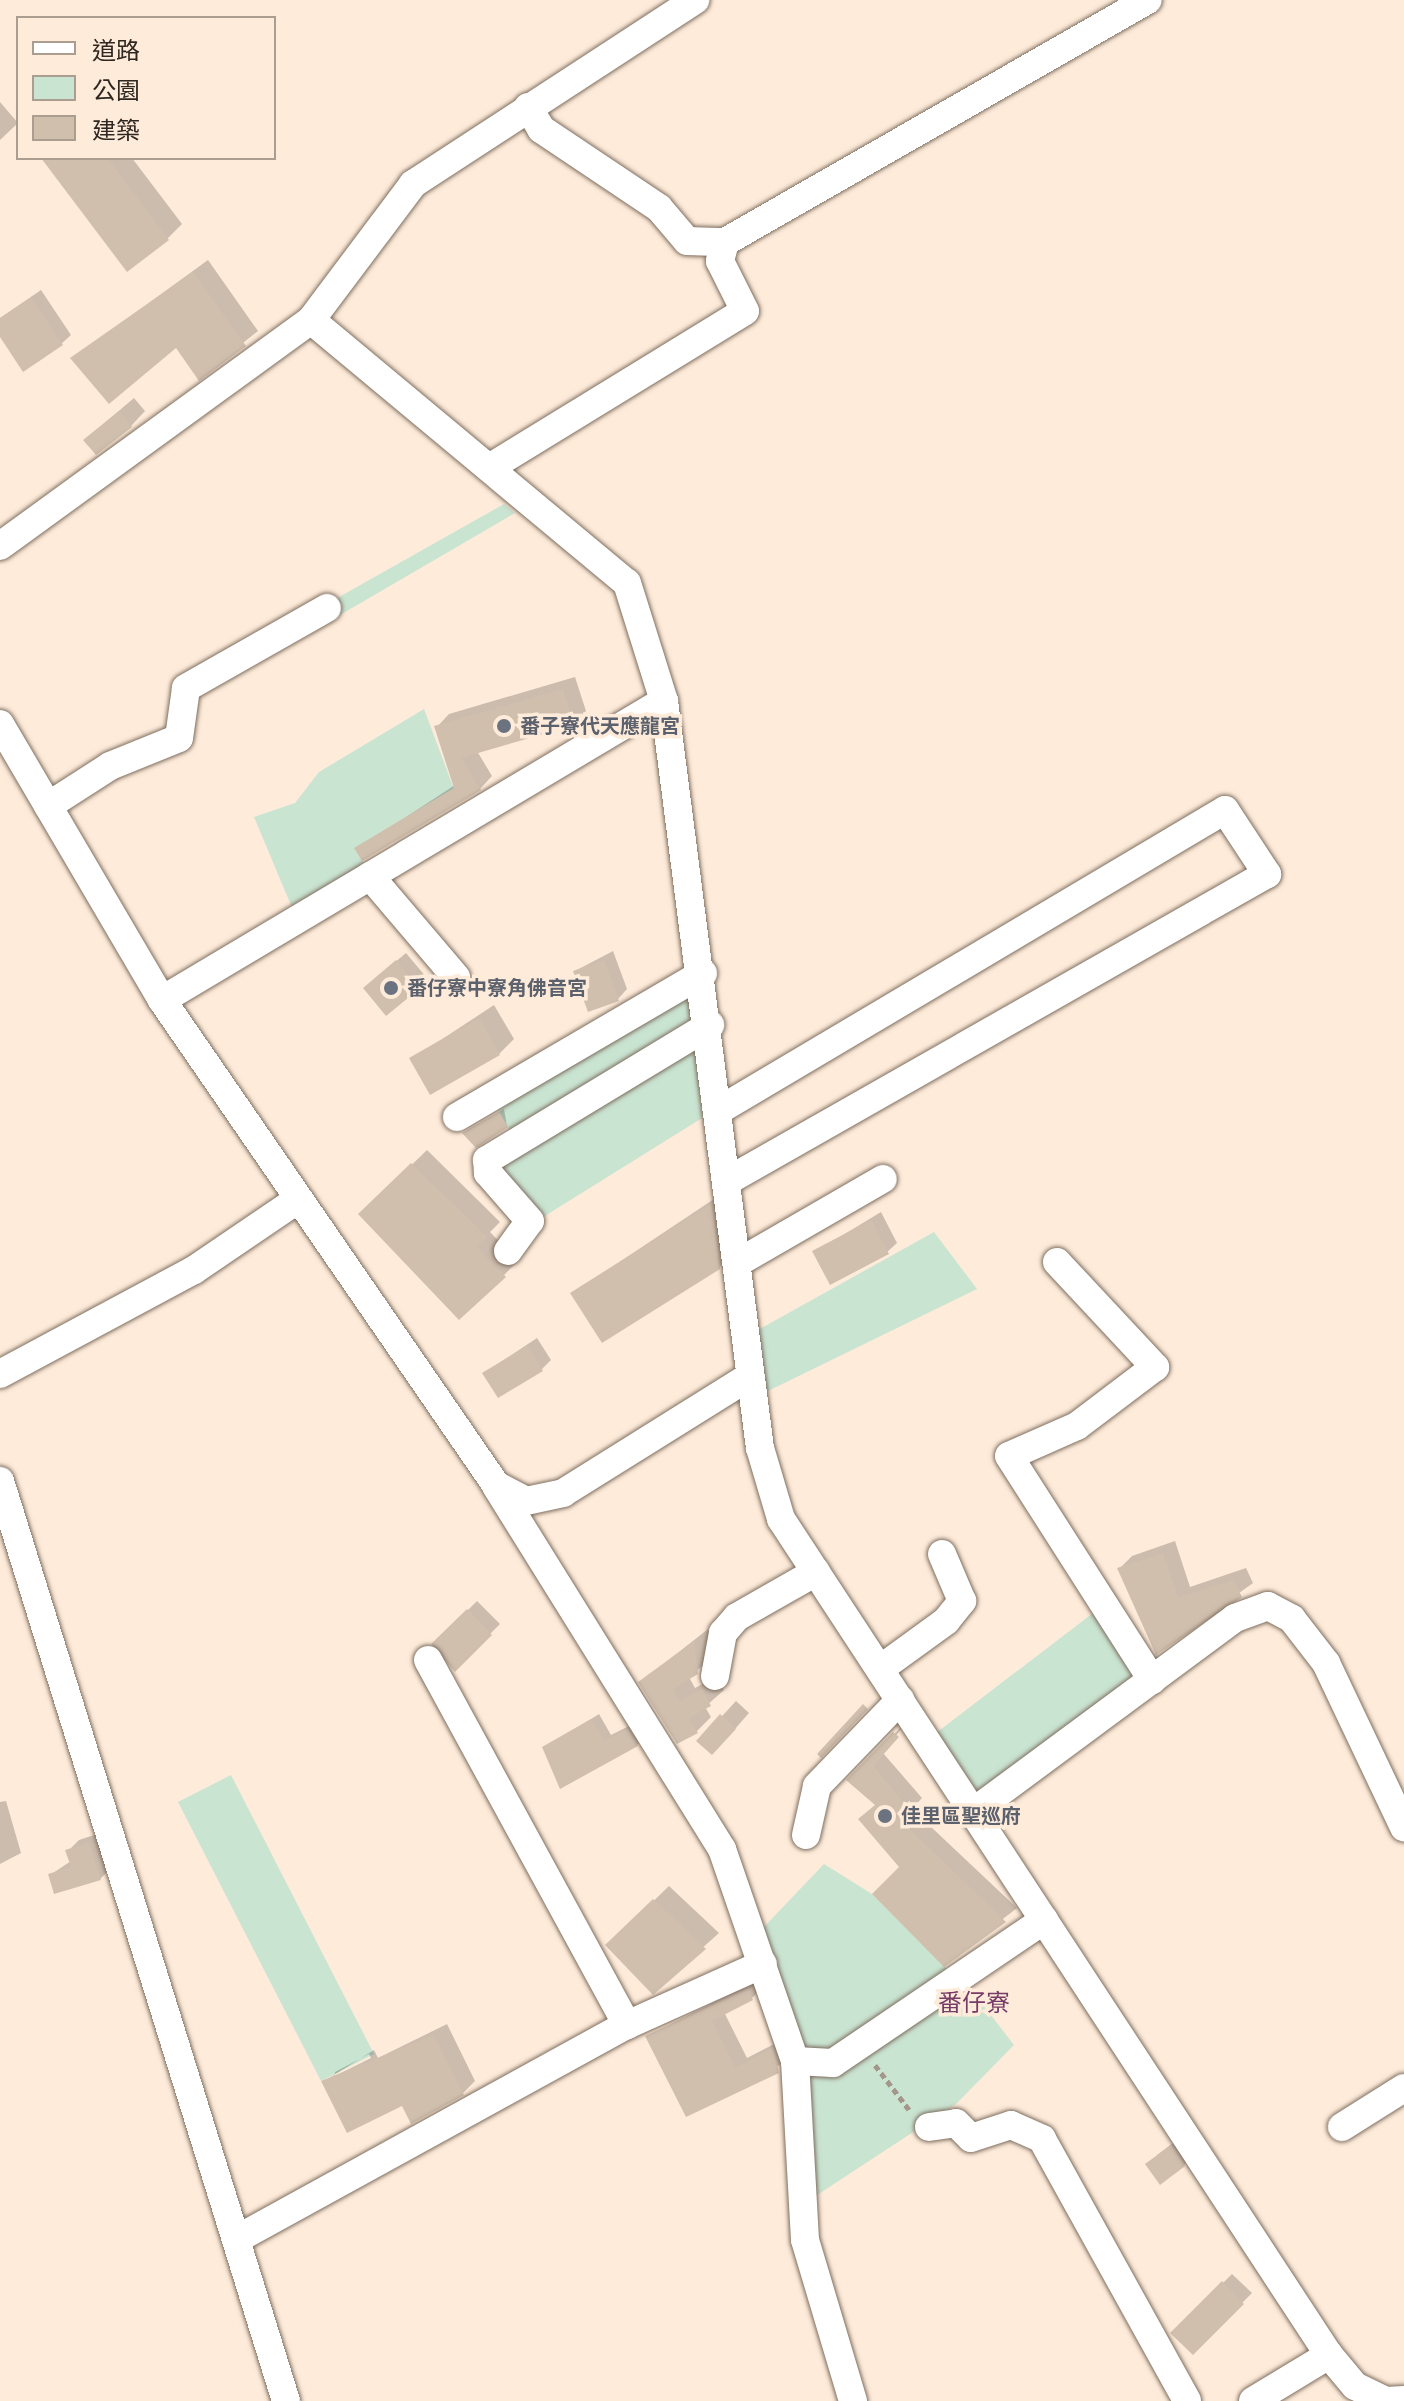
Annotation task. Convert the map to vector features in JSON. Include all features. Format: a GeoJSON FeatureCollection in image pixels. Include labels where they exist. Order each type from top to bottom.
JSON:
{"type":"FeatureCollection","features":[{"type":"Feature","properties":{"kind":"street"},"geometry":{"type":"LineString","coordinates":[[0,546],[311,320],[413,184],[695,0]]}},
{"type":"Feature","properties":{"kind":"street"},"geometry":{"type":"LineString","coordinates":[[528,107],[541,129],[659,208],[687,241],[725,242],[1148,0]]}},
{"type":"Feature","properties":{"kind":"street"},"geometry":{"type":"LineString","coordinates":[[489,468],[745,311],[720,261],[725,242]]}},
{"type":"Feature","properties":{"kind":"street"},"geometry":{"type":"LineString","coordinates":[[311,320],[627,583],[664,701],[721,1109],[750,1376],[781,1519],[1329,2355],[1355,2386],[1386,2401],[1404,2400]]}},
{"type":"Feature","properties":{"kind":"street"},"geometry":{"type":"LineString","coordinates":[[48,806],[110,766],[179,738],[186,688],[327,608]]}},
{"type":"Feature","properties":{"kind":"street"},"geometry":{"type":"LineString","coordinates":[[162,1000],[664,701]]}},
{"type":"Feature","properties":{"kind":"street"},"geometry":{"type":"LineString","coordinates":[[0,724],[162,1000],[496,1485],[722,1849],[795,2061],[805,2240],[853,2401]]}},
{"type":"Feature","properties":{"kind":"street"},"geometry":{"type":"LineString","coordinates":[[721,1109],[1225,810],[1267,874],[729,1180]]}},
{"type":"Feature","properties":{"kind":"street"},"geometry":{"type":"LineString","coordinates":[[370,876],[456,977]]}},
{"type":"Feature","properties":{"kind":"street"},"geometry":{"type":"LineString","coordinates":[[457,1117],[703,973]]}},
{"type":"Feature","properties":{"kind":"street"},"geometry":{"type":"LineString","coordinates":[[508,1251],[530,1221],[488,1173],[487,1160],[710,1025]]}},
{"type":"Feature","properties":{"kind":"street"},"geometry":{"type":"LineString","coordinates":[[739,1262],[883,1179]]}},
{"type":"Feature","properties":{"kind":"street"},"geometry":{"type":"LineString","coordinates":[[0,1374],[194,1270],[297,1200]]}},
{"type":"Feature","properties":{"kind":"street"},"geometry":{"type":"LineString","coordinates":[[1057,1262],[1155,1367],[1077,1426],[1009,1456],[1152,1680]]}},
{"type":"Feature","properties":{"kind":"street"},"geometry":{"type":"LineString","coordinates":[[496,1485],[526,1501],[563,1493],[750,1376]]}},
{"type":"Feature","properties":{"kind":"street"},"geometry":{"type":"LineString","coordinates":[[0,1481],[286,2401]]}},
{"type":"Feature","properties":{"kind":"street"},"geometry":{"type":"LineString","coordinates":[[880,1669],[946,1621],[962,1601],[942,1554]]}},
{"type":"Feature","properties":{"kind":"street"},"geometry":{"type":"LineString","coordinates":[[715,1676],[723,1633],[737,1617],[816,1572]]}},
{"type":"Feature","properties":{"kind":"street"},"geometry":{"type":"LineString","coordinates":[[973,1812],[1235,1618],[1268,1606],[1292,1619],[1326,1663],[1395,1770],[1404,1827]]}},
{"type":"Feature","properties":{"kind":"street"},"geometry":{"type":"LineString","coordinates":[[428,1660],[627,2025]]}},
{"type":"Feature","properties":{"kind":"street"},"geometry":{"type":"LineString","coordinates":[[806,1835],[817,1786],[900,1700]]}},
{"type":"Feature","properties":{"kind":"street"},"geometry":{"type":"LineString","coordinates":[[795,2061],[833,2063],[1044,1920]]}},
{"type":"Feature","properties":{"kind":"street"},"geometry":{"type":"LineString","coordinates":[[237,2239],[627,2025],[763,1964]]}},
{"type":"Feature","properties":{"kind":"street"},"geometry":{"type":"LineString","coordinates":[[1342,2127],[1404,2088]]}},
{"type":"Feature","properties":{"kind":"street"},"geometry":{"type":"LineString","coordinates":[[929,2127],[956,2123],[971,2138],[1011,2125],[1042,2139],[1187,2401]]}},
{"type":"Feature","properties":{"kind":"street"},"geometry":{"type":"LineString","coordinates":[[1253,2401],[1329,2355]]}},
{"type":"Feature","properties":{"kind":"path"},"geometry":{"type":"LineString","coordinates":[[861,2044],[896,2099],[929,2127]]}},
{"type":"Feature","properties":{"kind":"green space"},"geometry":{"type":"Polygon","coordinates":[[[504,504],[515,513],[340,615],[332,601],[504,504]]]}},
{"type":"Feature","properties":{"kind":"green space"},"geometry":{"type":"Polygon","coordinates":[[[424,709],[454,789],[355,849],[365,866],[293,910],[254,817],[295,803],[319,772],[424,709]]]}},
{"type":"Feature","properties":{"kind":"green space"},"geometry":{"type":"Polygon","coordinates":[[[691,994],[707,1115],[540,1219],[496,1170],[522,1152],[497,1108],[691,994]]]}},
{"type":"Feature","properties":{"kind":"green space"},"geometry":{"type":"Polygon","coordinates":[[[934,1232],[977,1289],[766,1392],[758,1330],[934,1232]]]}},
{"type":"Feature","properties":{"kind":"green space"},"geometry":{"type":"Polygon","coordinates":[[[1097,1610],[1144,1676],[979,1794],[936,1733],[1097,1610]]]}},
{"type":"Feature","properties":{"kind":"green space"},"geometry":{"type":"Polygon","coordinates":[[[231,1775],[374,2054],[321,2081],[178,1802],[231,1775]]]}},
{"type":"Feature","properties":{"kind":"green space"},"geometry":{"type":"Polygon","coordinates":[[[824,1864],[872,1894],[952,1974],[833,2055],[802,2048],[762,1929],[824,1864]]]}},
{"type":"Feature","properties":{"kind":"green space"},"geometry":{"type":"Polygon","coordinates":[[[970,1988],[1014,2045],[956,2104],[811,2199],[804,2081],[970,1988]]]}},
{"type":"Feature","properties":{"kind":"building"},"geometry":{"type":"Polygon","coordinates":[[[43,160],[109,160],[169,240],[127,272],[43,160]]]}},
{"type":"Feature","properties":{"kind":"building"},"geometry":{"type":"Polygon","coordinates":[[[193,272],[246,346],[199,381],[176,348],[109,404],[70,358],[193,272]]]}},
{"type":"Feature","properties":{"kind":"building"},"geometry":{"type":"Polygon","coordinates":[[[31,298],[63,345],[23,372],[0,337],[0,318],[31,298]]]}},
{"type":"Feature","properties":{"kind":"building"},"geometry":{"type":"Polygon","coordinates":[[[119,411],[132,427],[96,455],[83,440],[119,411]]]}},
{"type":"Feature","properties":{"kind":"building","name":"番子寮代天應龍宮"},"geometry":{"type":"Polygon","coordinates":[[[563,689],[574,725],[461,758],[481,790],[362,861],[354,848],[454,788],[434,726],[563,689]]]}},
{"type":"Feature","properties":{"kind":"building","name":"番仔寮中寮角佛音宮"},"geometry":{"type":"Polygon","coordinates":[[[396,960],[419,989],[386,1016],[363,988],[396,960]]]}},
{"type":"Feature","properties":{"kind":"building"},"geometry":{"type":"Polygon","coordinates":[[[604,960],[619,1001],[588,1012],[573,971],[604,960]]]}},
{"type":"Feature","properties":{"kind":"building"},"geometry":{"type":"Polygon","coordinates":[[[479,1018],[500,1055],[430,1095],[409,1058],[479,1018]]]}},
{"type":"Feature","properties":{"kind":"building"},"geometry":{"type":"Polygon","coordinates":[[[499,1112],[508,1127],[476,1148],[462,1133],[499,1112]]]}},
{"type":"Feature","properties":{"kind":"building"},"geometry":{"type":"Polygon","coordinates":[[[411,1163],[487,1237],[477,1247],[506,1277],[459,1320],[358,1214],[411,1163]]]}},
{"type":"Feature","properties":{"kind":"building"},"geometry":{"type":"Polygon","coordinates":[[[711,1204],[720,1269],[602,1343],[570,1293],[711,1204]]]}},
{"type":"Feature","properties":{"kind":"building"},"geometry":{"type":"Polygon","coordinates":[[[871,1220],[889,1254],[830,1285],[812,1251],[871,1220]]]}},
{"type":"Feature","properties":{"kind":"building"},"geometry":{"type":"Polygon","coordinates":[[[527,1346],[543,1371],[498,1398],[482,1373],[527,1346]]]}},
{"type":"Feature","properties":{"kind":"building"},"geometry":{"type":"Polygon","coordinates":[[[1163,1553],[1178,1598],[1233,1580],[1242,1597],[1156,1655],[1117,1568],[1163,1553]]]}},
{"type":"Feature","properties":{"kind":"building"},"geometry":{"type":"Polygon","coordinates":[[[467,1609],[492,1635],[455,1672],[431,1644],[467,1609]]]}},
{"type":"Feature","properties":{"kind":"building"},"geometry":{"type":"Polygon","coordinates":[[[694,1641],[698,1674],[673,1689],[680,1701],[702,1689],[711,1706],[689,1718],[698,1733],[677,1744],[638,1682],[694,1641]]]}},
{"type":"Feature","properties":{"kind":"building"},"geometry":{"type":"Polygon","coordinates":[[[863,1704],[868,1709],[821,1758],[817,1754],[863,1704]]]}},
{"type":"Feature","properties":{"kind":"building"},"geometry":{"type":"Polygon","coordinates":[[[720,1714],[736,1729],[712,1755],[696,1741],[720,1714]]]}},
{"type":"Feature","properties":{"kind":"building"},"geometry":{"type":"Polygon","coordinates":[[[591,1719],[604,1741],[627,1729],[638,1746],[560,1789],[542,1747],[591,1719]]]}},
{"type":"Feature","properties":{"kind":"building"},"geometry":{"type":"Polygon","coordinates":[[[893,1732],[899,1737],[873,1766],[912,1812],[901,1821],[1006,1922],[944,1967],[872,1894],[899,1867],[858,1819],[875,1805],[846,1780],[893,1732]]]}},
{"type":"Feature","properties":{"kind":"building"},"geometry":{"type":"Polygon","coordinates":[[[89,1843],[101,1880],[54,1894],[48,1874],[71,1867],[65,1850],[89,1843]]]}},
{"type":"Feature","properties":{"kind":"building"},"geometry":{"type":"Polygon","coordinates":[[[653,1899],[706,1949],[653,1995],[605,1945],[653,1899]]]}},
{"type":"Feature","properties":{"kind":"building"},"geometry":{"type":"Polygon","coordinates":[[[748,1989],[753,2000],[712,2021],[735,2068],[773,2048],[779,2073],[686,2117],[645,2036],[748,1989]]]}},
{"type":"Feature","properties":{"kind":"building"},"geometry":{"type":"Polygon","coordinates":[[[434,2035],[464,2095],[411,2124],[402,2106],[347,2133],[321,2081],[434,2035]]]}},
{"type":"Feature","properties":{"kind":"building"},"geometry":{"type":"Polygon","coordinates":[[[1171,2145],[1185,2166],[1160,2185],[1145,2164],[1171,2145]]]}},
{"type":"Feature","properties":{"kind":"building"},"geometry":{"type":"Polygon","coordinates":[[[1222,2281],[1244,2304],[1193,2355],[1170,2333],[1222,2281]]]}},
{"type":"Feature","properties":{"kind":"place","name":"番子寮代天應龍宮"},"geometry":{"type":"Point","coordinates":[504,726]}},
{"type":"Feature","properties":{"kind":"place","name":"番仔寮中寮角佛音宮"},"geometry":{"type":"Point","coordinates":[391,988]}},
{"type":"Feature","properties":{"kind":"place","name":"佳里區聖巡府"},"geometry":{"type":"Point","coordinates":[885,1816]}},
{"type":"Feature","properties":{"kind":"district","name":"番仔寮"},"geometry":{"type":"Point","coordinates":[974,2004]}}]}
